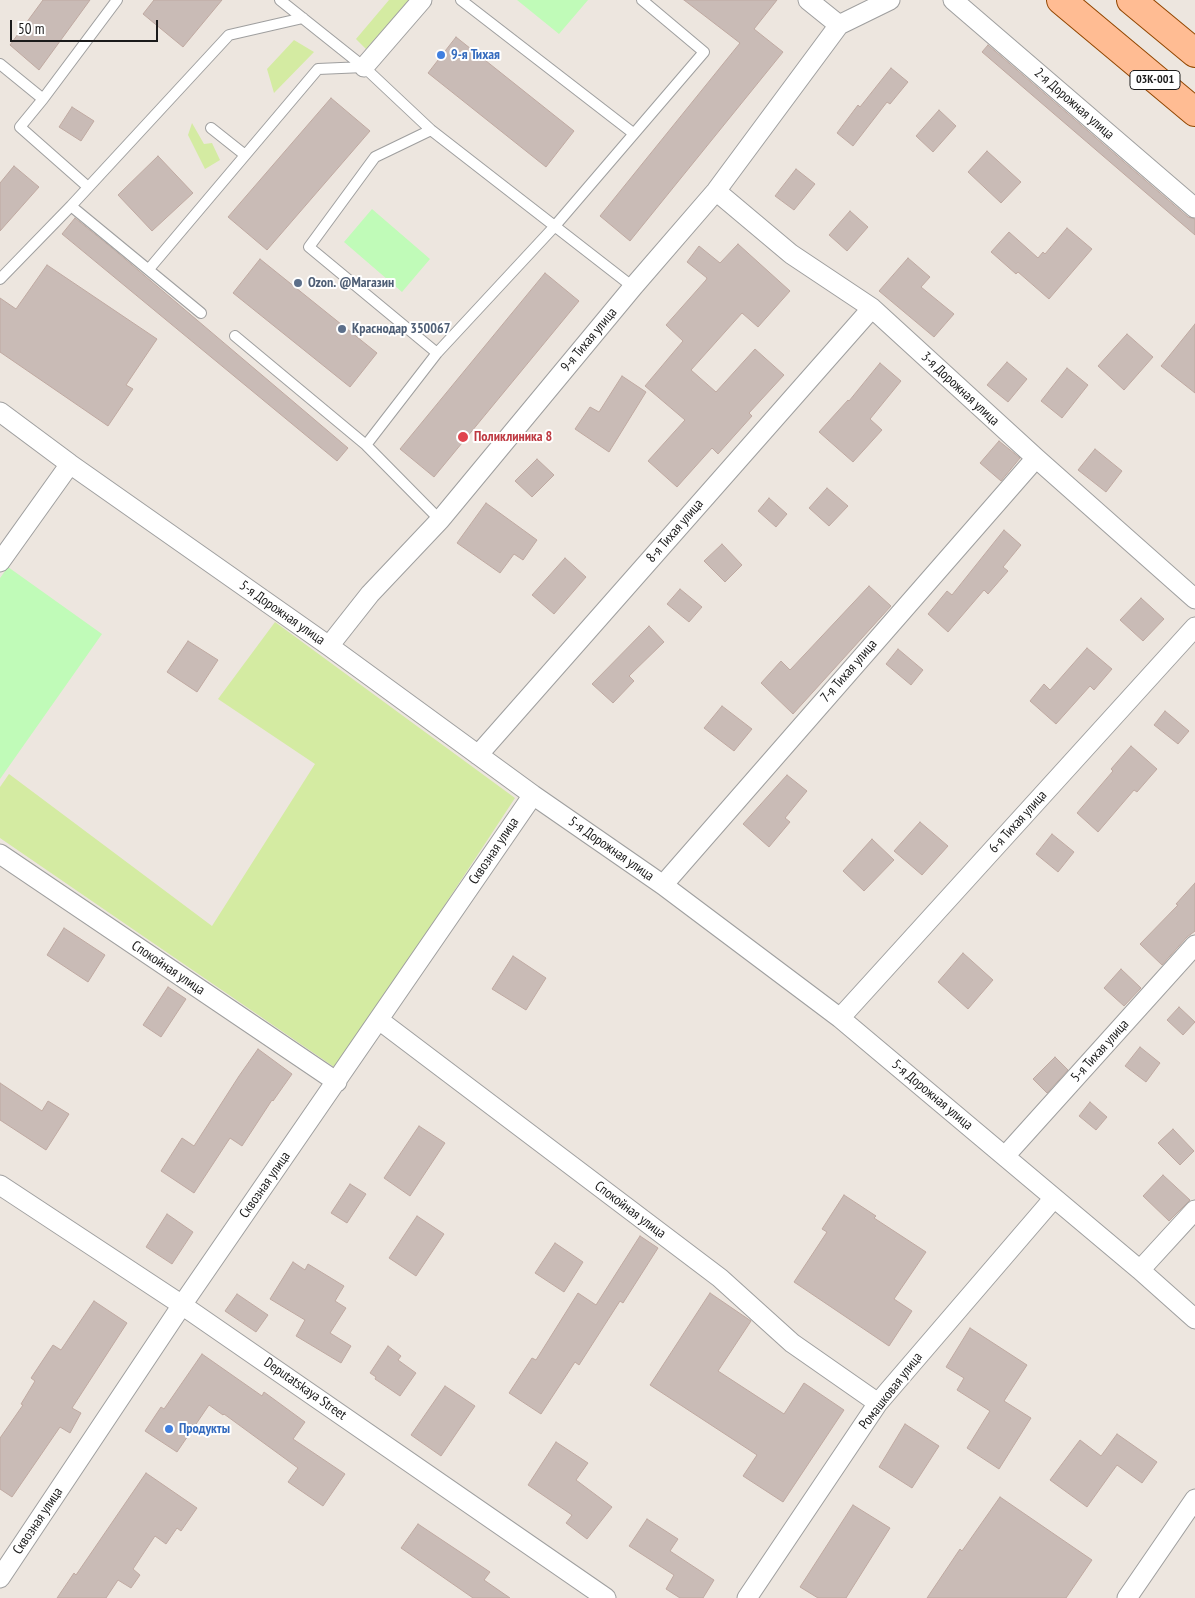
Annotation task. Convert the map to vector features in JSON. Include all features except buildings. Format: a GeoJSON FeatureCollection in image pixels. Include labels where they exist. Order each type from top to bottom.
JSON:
{"type":"FeatureCollection","features":[{"type":"Feature","properties":{"kind":"main road","name":"03К-001"},"geometry":{"type":"LineString","coordinates":[[1061,0],[1195,112]]}},
{"type":"Feature","properties":{"kind":"main road"},"geometry":{"type":"LineString","coordinates":[[1131,0],[1195,52]]}},
{"type":"Feature","properties":{"kind":"street"},"geometry":{"type":"LineString","coordinates":[[364,67],[422,0]]}},
{"type":"Feature","properties":{"kind":"street"},"geometry":{"type":"LineString","coordinates":[[808,0],[839,25],[890,0]]}},
{"type":"Feature","properties":{"kind":"street","name":"2-я Дорожная улица"},"geometry":{"type":"LineString","coordinates":[[953,0],[1195,208]]}},
{"type":"Feature","properties":{"kind":"street","name":"9-я Тихая улица"},"geometry":{"type":"LineString","coordinates":[[329,646],[370,594],[440,520],[633,287],[716,191],[839,25]]}},
{"type":"Feature","properties":{"kind":"street","name":"3-я Дорожная улица"},"geometry":{"type":"LineString","coordinates":[[716,191],[791,254],[872,308],[1036,458],[1195,599]]}},
{"type":"Feature","properties":{"kind":"street","name":"8-я Тихая улица"},"geometry":{"type":"LineString","coordinates":[[478,755],[872,308]]}},
{"type":"Feature","properties":{"kind":"street","name":"5-я Дорожная улица"},"geometry":{"type":"LineString","coordinates":[[0,412],[70,464],[329,646],[533,795],[663,885],[840,1018],[1140,1270],[1195,1319]]}},
{"type":"Feature","properties":{"kind":"street","name":"7-я Тихая улица"},"geometry":{"type":"LineString","coordinates":[[663,885],[1036,458]]}},
{"type":"Feature","properties":{"kind":"street"},"geometry":{"type":"LineString","coordinates":[[0,562],[70,464]]}},
{"type":"Feature","properties":{"kind":"street","name":"6-я Тихая улица"},"geometry":{"type":"LineString","coordinates":[[840,1018],[1195,627]]}},
{"type":"Feature","properties":{"kind":"street","name":"Сквозная улица"},"geometry":{"type":"LineString","coordinates":[[0,1578],[182,1305],[533,795]]}},
{"type":"Feature","properties":{"kind":"street","name":"Спокойная улица"},"geometry":{"type":"LineString","coordinates":[[0,854],[337,1082]]}},
{"type":"Feature","properties":{"kind":"street","name":"5-я Тихая улица"},"geometry":{"type":"LineString","coordinates":[[1005,1156],[1195,945]]}},
{"type":"Feature","properties":{"kind":"street","name":"Спокойная улица"},"geometry":{"type":"LineString","coordinates":[[379,1020],[720,1278],[792,1343],[878,1403]]}},
{"type":"Feature","properties":{"kind":"street","name":"Deputatskaya Street"},"geometry":{"type":"LineString","coordinates":[[0,1185],[182,1305],[606,1598]]}},
{"type":"Feature","properties":{"kind":"street","name":"Ромашковая улица"},"geometry":{"type":"LineString","coordinates":[[747,1598],[878,1403],[1054,1198]]}},
{"type":"Feature","properties":{"kind":"street"},"geometry":{"type":"LineString","coordinates":[[1140,1270],[1195,1210]]}},
{"type":"Feature","properties":{"kind":"street"},"geometry":{"type":"LineString","coordinates":[[1127,1598],[1195,1499]]}},
{"type":"Feature","properties":{"kind":"lane"},"geometry":{"type":"LineString","coordinates":[[88,187],[20,127],[117,0]]}},
{"type":"Feature","properties":{"kind":"lane"},"geometry":{"type":"LineString","coordinates":[[280,0],[364,67],[431,130],[633,287]]}},
{"type":"Feature","properties":{"kind":"lane"},"geometry":{"type":"LineString","coordinates":[[461,0],[634,133]]}},
{"type":"Feature","properties":{"kind":"lane"},"geometry":{"type":"LineString","coordinates":[[366,445],[438,353],[554,227],[704,52],[642,0]]}},
{"type":"Feature","properties":{"kind":"lane"},"geometry":{"type":"LineString","coordinates":[[0,279],[71,206],[229,34],[303,18]]}},
{"type":"Feature","properties":{"kind":"lane"},"geometry":{"type":"LineString","coordinates":[[0,64],[43,99]]}},
{"type":"Feature","properties":{"kind":"lane"},"geometry":{"type":"LineString","coordinates":[[149,269],[318,69],[364,67]]}},
{"type":"Feature","properties":{"kind":"lane"},"geometry":{"type":"LineString","coordinates":[[212,128],[245,155]]}},
{"type":"Feature","properties":{"kind":"lane"},"geometry":{"type":"LineString","coordinates":[[431,130],[375,156],[309,246],[438,353]]}},
{"type":"Feature","properties":{"kind":"lane"},"geometry":{"type":"LineString","coordinates":[[71,206],[201,313]]}},
{"type":"Feature","properties":{"kind":"lane"},"geometry":{"type":"LineString","coordinates":[[235,336],[366,445],[440,520]]}},
{"type":"Feature","properties":{"kind":"green space"},"geometry":{"type":"Polygon","coordinates":[[[389,0],[409,0],[366,49],[356,39],[389,0]]]}},
{"type":"Feature","properties":{"kind":"green space"},"geometry":{"type":"Polygon","coordinates":[[[517,0],[588,0],[559,34],[517,0]]]}},
{"type":"Feature","properties":{"kind":"green space"},"geometry":{"type":"Polygon","coordinates":[[[294,40],[314,52],[274,93],[267,69],[294,40]]]}},
{"type":"Feature","properties":{"kind":"green space"},"geometry":{"type":"Polygon","coordinates":[[[192,123],[204,144],[212,143],[220,160],[205,169],[188,135],[192,123]]]}},
{"type":"Feature","properties":{"kind":"green space"},"geometry":{"type":"Polygon","coordinates":[[[372,209],[430,259],[402,292],[344,242],[372,209]]]}},
{"type":"Feature","properties":{"kind":"green space"},"geometry":{"type":"Polygon","coordinates":[[[8,567],[102,634],[0,779],[0,578],[8,567]]]}},
{"type":"Feature","properties":{"kind":"green space"},"geometry":{"type":"Polygon","coordinates":[[[275,622],[515,798],[337,1069],[0,838],[0,787],[9,774],[212,926],[315,764],[218,699],[275,622]]]}},
{"type":"Feature","properties":{"kind":"place","name":"9-я Тихая"},"geometry":{"type":"Point","coordinates":[441,55]}},
{"type":"Feature","properties":{"kind":"place","name":"Ozon. @Магазин"},"geometry":{"type":"Point","coordinates":[298,283]}},
{"type":"Feature","properties":{"kind":"place","name":"Краснодар 350067"},"geometry":{"type":"Point","coordinates":[342,329]}},
{"type":"Feature","properties":{"kind":"place","name":"Поликлиника 8"},"geometry":{"type":"Point","coordinates":[463,437]}},
{"type":"Feature","properties":{"kind":"place","name":"Продукты"},"geometry":{"type":"Point","coordinates":[169,1429]}}]}
